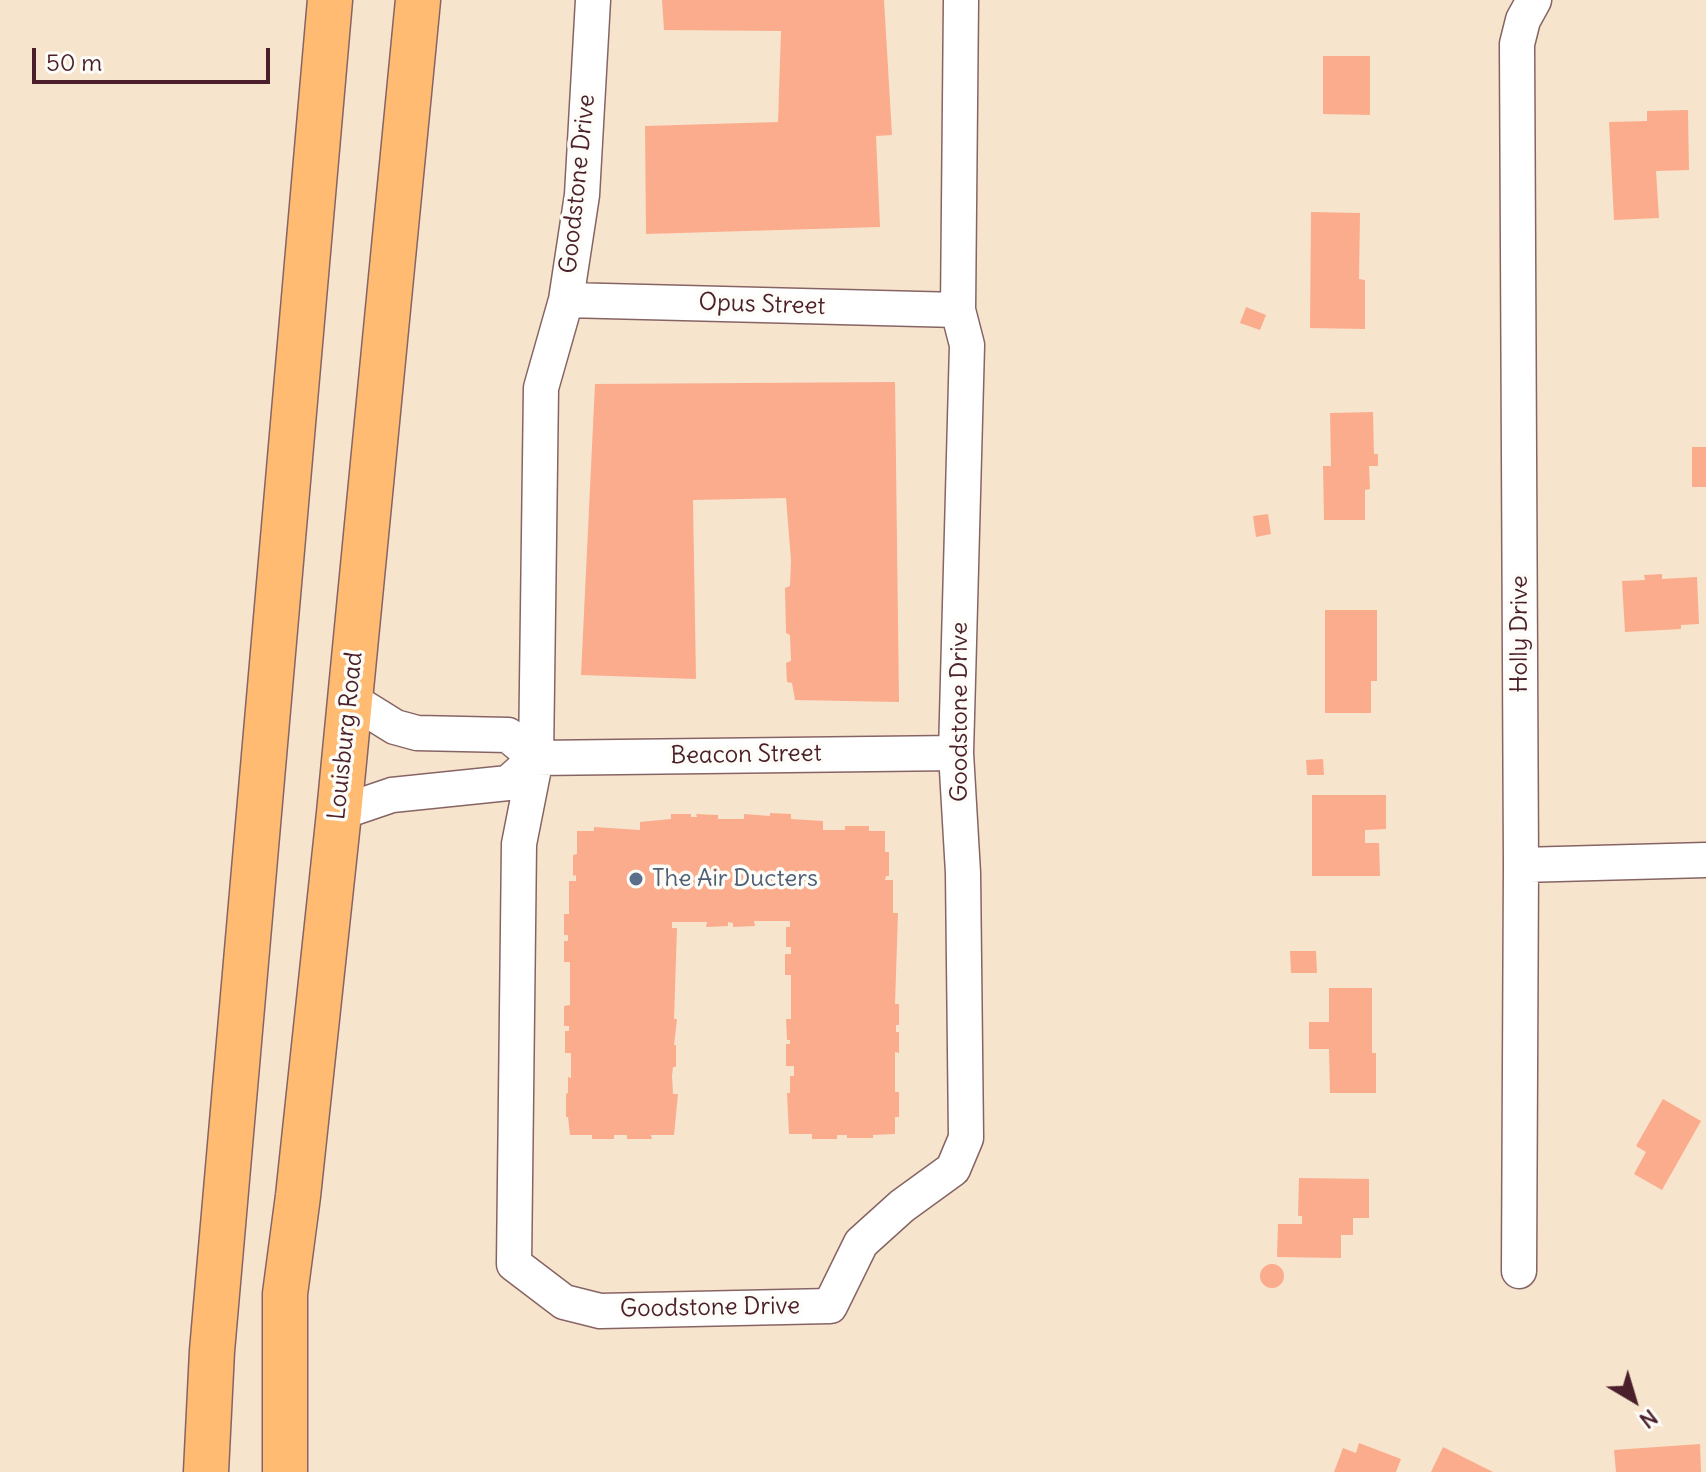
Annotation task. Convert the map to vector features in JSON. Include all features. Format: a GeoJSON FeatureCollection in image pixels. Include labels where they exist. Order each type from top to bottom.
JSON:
{"type":"FeatureCollection","features":[{"type":"Feature","properties":{"kind":"highway"},"geometry":{"type":"LineString","coordinates":[[206,1472],[212,1351],[330,0]]}},
{"type":"Feature","properties":{"kind":"highway","name":"Louisburg Road"},"geometry":{"type":"LineString","coordinates":[[285,1472],[285,1294],[339,813],[418,0]]}},
{"type":"Feature","properties":{"kind":"street","name":"Goodstone Drive"},"geometry":{"type":"LineString","coordinates":[[593,0],[582,195],[566,300],[541,388],[536,758],[519,844],[514,1264],[564,1302],[600,1311],[830,1306],[861,1243],[902,1206],[953,1169],[966,1138],[963,873],[956,753],[967,345],[958,310],[961,0]]}},
{"type":"Feature","properties":{"kind":"street","name":"Holly Drive"},"geometry":{"type":"LineString","coordinates":[[1519,1271],[1521,865],[1517,44],[1523,20],[1534,0]]}},
{"type":"Feature","properties":{"kind":"street","name":"Opus Street"},"geometry":{"type":"LineString","coordinates":[[566,300],[958,310]]}},
{"type":"Feature","properties":{"kind":"street"},"geometry":{"type":"LineString","coordinates":[[339,813],[392,795],[508,783],[536,758],[508,735],[417,733],[395,727],[350,699]]}},
{"type":"Feature","properties":{"kind":"street","name":"Beacon Street"},"geometry":{"type":"LineString","coordinates":[[536,758],[956,753]]}},
{"type":"Feature","properties":{"kind":"street"},"geometry":{"type":"LineString","coordinates":[[1521,865],[1706,860]]}},
{"type":"Feature","properties":{"kind":"building"},"geometry":{"type":"Polygon","coordinates":[[[662,0],[884,0],[892,135],[876,136],[880,227],[646,234],[645,126],[778,122],[781,31],[664,30],[662,0]]]}},
{"type":"Feature","properties":{"kind":"building"},"geometry":{"type":"Polygon","coordinates":[[[1323,56],[1370,56],[1370,115],[1323,114],[1323,56]]]}},
{"type":"Feature","properties":{"kind":"building"},"geometry":{"type":"Polygon","coordinates":[[[1688,110],[1689,170],[1656,171],[1659,218],[1614,220],[1609,122],[1647,121],[1647,111],[1688,110]]]}},
{"type":"Feature","properties":{"kind":"building"},"geometry":{"type":"Polygon","coordinates":[[[1311,212],[1360,213],[1359,279],[1365,280],[1365,329],[1310,328],[1311,212]]]}},
{"type":"Feature","properties":{"kind":"building"},"geometry":{"type":"Polygon","coordinates":[[[1246,307],[1266,315],[1260,330],[1240,323],[1246,307]]]}},
{"type":"Feature","properties":{"kind":"building"},"geometry":{"type":"Polygon","coordinates":[[[895,382],[899,702],[795,700],[792,683],[787,682],[786,663],[791,661],[790,635],[786,633],[785,588],[790,586],[791,560],[786,498],[693,500],[696,679],[581,675],[595,384],[895,382]]]}},
{"type":"Feature","properties":{"kind":"building"},"geometry":{"type":"Polygon","coordinates":[[[1373,412],[1374,454],[1378,454],[1378,466],[1369,466],[1370,489],[1365,490],[1365,520],[1324,520],[1323,466],[1331,466],[1330,413],[1373,412]]]}},
{"type":"Feature","properties":{"kind":"building"},"geometry":{"type":"Polygon","coordinates":[[[1692,447],[1706,447],[1706,487],[1692,487],[1692,447]]]}},
{"type":"Feature","properties":{"kind":"building"},"geometry":{"type":"Polygon","coordinates":[[[1268,514],[1271,534],[1256,537],[1253,516],[1268,514]]]}},
{"type":"Feature","properties":{"kind":"building"},"geometry":{"type":"Polygon","coordinates":[[[1662,574],[1662,579],[1697,577],[1699,624],[1681,625],[1681,629],[1625,632],[1622,581],[1645,580],[1644,575],[1662,574]]]}},
{"type":"Feature","properties":{"kind":"building"},"geometry":{"type":"Polygon","coordinates":[[[1325,610],[1377,610],[1377,681],[1371,681],[1371,713],[1325,713],[1325,610]]]}},
{"type":"Feature","properties":{"kind":"building"},"geometry":{"type":"Polygon","coordinates":[[[1323,759],[1324,775],[1307,775],[1306,760],[1323,759]]]}},
{"type":"Feature","properties":{"kind":"building"},"geometry":{"type":"Polygon","coordinates":[[[1312,795],[1386,795],[1386,829],[1365,830],[1365,843],[1379,843],[1380,876],[1312,876],[1312,795]]]}},
{"type":"Feature","properties":{"kind":"building"},"geometry":{"type":"Polygon","coordinates":[[[770,813],[791,814],[791,819],[823,821],[823,830],[869,826],[869,831],[885,831],[889,876],[885,880],[893,880],[893,913],[898,913],[895,1004],[899,1004],[896,1032],[899,1032],[899,1053],[895,1052],[895,1092],[899,1092],[899,1117],[895,1117],[895,1134],[873,1135],[873,1138],[837,1135],[837,1139],[812,1139],[812,1134],[789,1134],[787,1093],[790,1093],[790,1076],[794,1076],[794,1066],[786,1066],[786,1044],[790,1044],[786,1019],[791,1019],[791,975],[785,975],[785,954],[791,954],[791,947],[786,947],[786,927],[790,927],[790,921],[754,921],[755,926],[733,927],[733,923],[728,922],[728,926],[706,927],[707,922],[672,922],[672,928],[677,928],[676,1067],[673,1067],[672,1076],[673,1094],[678,1094],[674,1135],[627,1139],[627,1135],[614,1135],[614,1139],[592,1139],[592,1135],[570,1135],[566,1094],[568,1077],[571,1078],[571,1053],[565,1053],[565,1031],[569,1031],[569,1026],[564,1026],[564,1006],[570,1005],[570,962],[564,962],[564,941],[568,941],[568,935],[564,935],[564,914],[569,914],[569,881],[576,881],[576,875],[573,876],[573,855],[577,854],[577,831],[594,831],[594,827],[640,830],[640,822],[671,819],[671,814],[744,819],[744,814],[770,816],[770,813]]]}},
{"type":"Feature","properties":{"kind":"building"},"geometry":{"type":"Polygon","coordinates":[[[1290,951],[1316,951],[1317,973],[1291,973],[1290,951]]]}},
{"type":"Feature","properties":{"kind":"building"},"geometry":{"type":"Polygon","coordinates":[[[1329,988],[1372,988],[1372,1053],[1376,1053],[1376,1093],[1330,1093],[1329,1049],[1309,1049],[1309,1022],[1329,1022],[1329,988]]]}},
{"type":"Feature","properties":{"kind":"building"},"geometry":{"type":"Polygon","coordinates":[[[1663,1099],[1701,1121],[1662,1190],[1634,1174],[1646,1152],[1636,1146],[1663,1099]]]}},
{"type":"Feature","properties":{"kind":"building"},"geometry":{"type":"Polygon","coordinates":[[[1299,1178],[1369,1179],[1369,1218],[1353,1218],[1353,1235],[1341,1235],[1341,1258],[1277,1257],[1278,1224],[1302,1224],[1302,1216],[1298,1216],[1299,1178]]]}},
{"type":"Feature","properties":{"kind":"building"},"geometry":{"type":"Polygon","coordinates":[[[1272,1264],[1281,1267],[1284,1276],[1281,1285],[1272,1288],[1263,1285],[1260,1276],[1263,1267],[1272,1264]]]}},
{"type":"Feature","properties":{"kind":"building"},"geometry":{"type":"Polygon","coordinates":[[[1359,1443],[1401,1459],[1396,1472],[1334,1472],[1343,1448],[1356,1453],[1359,1443]]]}},
{"type":"Feature","properties":{"kind":"building"},"geometry":{"type":"Polygon","coordinates":[[[1700,1444],[1701,1472],[1616,1472],[1614,1450],[1700,1444]]]}},
{"type":"Feature","properties":{"kind":"building"},"geometry":{"type":"Polygon","coordinates":[[[1443,1447],[1493,1472],[1431,1472],[1443,1447]]]}},
{"type":"Feature","properties":{"kind":"place","name":"The Air Ducters"},"geometry":{"type":"Point","coordinates":[636,879]}}]}
